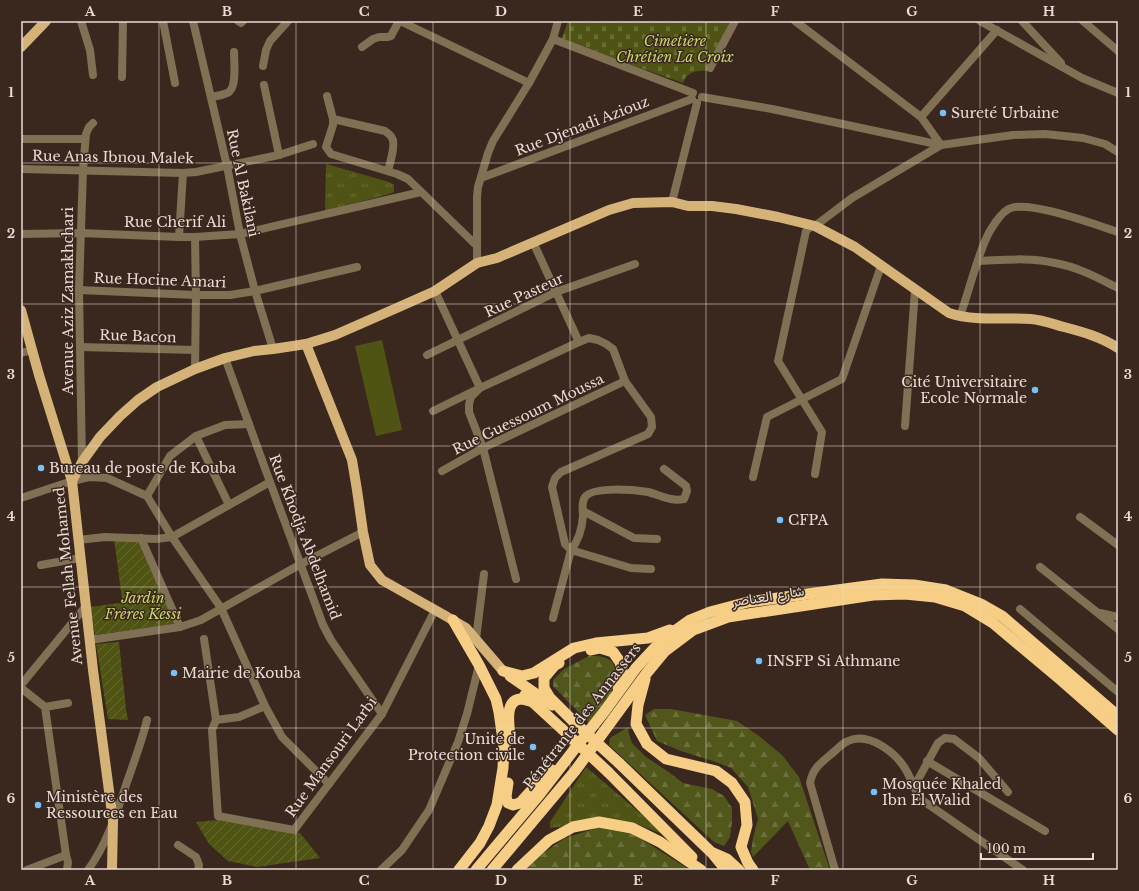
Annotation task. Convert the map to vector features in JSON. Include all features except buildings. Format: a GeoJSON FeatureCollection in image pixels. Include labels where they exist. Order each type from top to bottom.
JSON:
{"type":"FeatureCollection","features":[{"type":"Feature","properties":{"kind":"highway","name":"Pénétrante des Annassers"},"geometry":{"type":"LineString","coordinates":[[476,870],[540,794],[604,712],[636,668],[662,640],[690,620],[710,612],[748,602],[882,584],[914,585],[946,590],[981,604],[1002,616],[1118,716]]}},
{"type":"Feature","properties":{"kind":"highway","name":"شارع العناصر"},"geometry":{"type":"LineString","coordinates":[[492,870],[575,772],[665,650],[693,630],[728,617],[873,595],[905,594],[935,597],[965,606],[993,623],[1118,730]]}},
{"type":"Feature","properties":{"kind":"highway"},"geometry":{"type":"LineString","coordinates":[[449,617],[479,665],[496,698],[504,747],[503,768],[497,805],[489,826],[480,842],[459,870]]}},
{"type":"Feature","properties":{"kind":"highway"},"geometry":{"type":"LineString","coordinates":[[503,671],[522,676],[534,673],[574,648],[596,643],[648,638],[683,625]]}},
{"type":"Feature","properties":{"kind":"highway"},"geometry":{"type":"LineString","coordinates":[[615,697],[623,674],[620,662],[613,652],[600,648],[586,650],[555,665],[544,678],[544,688],[550,698],[711,852],[724,869]]}},
{"type":"Feature","properties":{"kind":"highway"},"geometry":{"type":"LineString","coordinates":[[503,671],[530,701],[608,772],[703,870]]}},
{"type":"Feature","properties":{"kind":"highway"},"geometry":{"type":"LineString","coordinates":[[503,671],[573,720]]}},
{"type":"Feature","properties":{"kind":"highway"},"geometry":{"type":"LineString","coordinates":[[646,674],[638,705],[636,724],[647,744],[666,759],[716,771],[732,783],[745,802],[747,825],[741,847],[753,870]]}},
{"type":"Feature","properties":{"kind":"highway"},"geometry":{"type":"LineString","coordinates":[[530,701],[520,699],[513,702],[509,712],[511,756],[506,797],[508,803],[513,805],[520,803],[541,780],[573,751]]}},
{"type":"Feature","properties":{"kind":"highway"},"geometry":{"type":"LineString","coordinates":[[517,870],[549,840],[573,827],[599,822],[632,828],[660,842],[703,870]]}},
{"type":"Feature","properties":{"kind":"highway"},"geometry":{"type":"LineString","coordinates":[[711,852],[727,859],[739,870]]}},
{"type":"Feature","properties":{"kind":"main road"},"geometry":{"type":"LineString","coordinates":[[21,47],[46,21]]}},
{"type":"Feature","properties":{"kind":"main road"},"geometry":{"type":"LineString","coordinates":[[72,481],[82,462],[100,437],[138,400],[157,387],[195,369],[225,358],[254,351],[306,344],[335,335],[435,291],[476,262],[497,258],[609,210],[633,203],[672,202],[688,206],[712,206],[736,209],[815,226],[855,247],[949,313],[977,319],[1032,319],[1048,322],[1108,341],[1118,348]]}},
{"type":"Feature","properties":{"kind":"main road","name":"Avenue Fellah Mohamed"},"geometry":{"type":"LineString","coordinates":[[21,310],[72,481],[93,670],[113,821],[112,870]]}},
{"type":"Feature","properties":{"kind":"main road"},"geometry":{"type":"LineString","coordinates":[[306,344],[352,460],[363,532],[370,565],[382,580],[466,628],[503,671]]}},
{"type":"Feature","properties":{"kind":"street"},"geometry":{"type":"LineString","coordinates":[[81,21],[90,50],[93,75]]}},
{"type":"Feature","properties":{"kind":"street"},"geometry":{"type":"LineString","coordinates":[[122,77],[123,21]]}},
{"type":"Feature","properties":{"kind":"street"},"geometry":{"type":"LineString","coordinates":[[163,21],[175,83]]}},
{"type":"Feature","properties":{"kind":"street","name":"Rue Al Bakilani"},"geometry":{"type":"LineString","coordinates":[[193,21],[227,166],[240,234],[255,291],[273,349]]}},
{"type":"Feature","properties":{"kind":"street"},"geometry":{"type":"LineString","coordinates":[[238,21],[241,23],[243,21]]}},
{"type":"Feature","properties":{"kind":"street"},"geometry":{"type":"LineString","coordinates":[[263,66],[266,50],[270,41],[288,21]]}},
{"type":"Feature","properties":{"kind":"street"},"geometry":{"type":"LineString","coordinates":[[362,47],[373,39],[391,36],[400,21],[529,83]]}},
{"type":"Feature","properties":{"kind":"street"},"geometry":{"type":"LineString","coordinates":[[476,262],[478,246],[477,197],[488,153],[493,141],[529,83],[553,39],[558,21]]}},
{"type":"Feature","properties":{"kind":"street"},"geometry":{"type":"LineString","coordinates":[[710,68],[735,21]]}},
{"type":"Feature","properties":{"kind":"street"},"geometry":{"type":"LineString","coordinates":[[795,21],[921,117],[941,145]]}},
{"type":"Feature","properties":{"kind":"street"},"geometry":{"type":"LineString","coordinates":[[980,21],[1082,78],[1118,93]]}},
{"type":"Feature","properties":{"kind":"street"},"geometry":{"type":"LineString","coordinates":[[1022,21],[1065,68]]}},
{"type":"Feature","properties":{"kind":"street"},"geometry":{"type":"LineString","coordinates":[[1083,21],[1118,51]]}},
{"type":"Feature","properties":{"kind":"street"},"geometry":{"type":"LineString","coordinates":[[921,117],[997,30]]}},
{"type":"Feature","properties":{"kind":"street"},"geometry":{"type":"LineString","coordinates":[[553,39],[696,98],[772,109],[941,145],[1013,135],[1045,134],[1083,138],[1105,144],[1118,152]]}},
{"type":"Feature","properties":{"kind":"street"},"geometry":{"type":"LineString","coordinates":[[211,97],[226,94],[232,91],[234,85],[234,52]]}},
{"type":"Feature","properties":{"kind":"street"},"geometry":{"type":"LineString","coordinates":[[264,85],[279,155]]}},
{"type":"Feature","properties":{"kind":"street"},"geometry":{"type":"LineString","coordinates":[[327,96],[333,125],[326,147],[331,154],[388,171],[408,179],[478,246]]}},
{"type":"Feature","properties":{"kind":"street"},"geometry":{"type":"LineString","coordinates":[[672,202],[696,98]]}},
{"type":"Feature","properties":{"kind":"street","name":"Rue Djenadi Aziouz"},"geometry":{"type":"LineString","coordinates":[[481,178],[696,98]]}},
{"type":"Feature","properties":{"kind":"street"},"geometry":{"type":"LineString","coordinates":[[332,119],[385,131],[390,134],[393,138],[394,144],[388,171]]}},
{"type":"Feature","properties":{"kind":"street"},"geometry":{"type":"LineString","coordinates":[[21,139],[85,139],[86,131],[93,123]]}},
{"type":"Feature","properties":{"kind":"street","name":"Avenue Aziz Zamakhchari"},"geometry":{"type":"LineString","coordinates":[[82,462],[79,290],[85,139]]}},
{"type":"Feature","properties":{"kind":"street","name":"Rue Anas Ibnou Malek"},"geometry":{"type":"LineString","coordinates":[[21,169],[183,173],[227,166],[279,155],[313,144]]}},
{"type":"Feature","properties":{"kind":"street"},"geometry":{"type":"LineString","coordinates":[[815,474],[822,432],[778,361],[806,231],[852,198],[941,145]]}},
{"type":"Feature","properties":{"kind":"street"},"geometry":{"type":"LineString","coordinates":[[179,237],[183,173]]}},
{"type":"Feature","properties":{"kind":"street","name":"Rue Cherif Ali"},"geometry":{"type":"LineString","coordinates":[[21,234],[81,233],[195,237],[240,234],[421,192]]}},
{"type":"Feature","properties":{"kind":"street"},"geometry":{"type":"LineString","coordinates":[[960,316],[985,240],[1004,213],[1011,208],[1022,206],[1052,212],[1118,232]]}},
{"type":"Feature","properties":{"kind":"street"},"geometry":{"type":"LineString","coordinates":[[195,237],[195,369]]}},
{"type":"Feature","properties":{"kind":"street"},"geometry":{"type":"LineString","coordinates":[[533,242],[580,342]]}},
{"type":"Feature","properties":{"kind":"street"},"geometry":{"type":"LineString","coordinates":[[978,261],[1033,260],[1056,263],[1080,270],[1118,288]]}},
{"type":"Feature","properties":{"kind":"street","name":"Rue Pasteur"},"geometry":{"type":"LineString","coordinates":[[427,355],[556,292],[635,264]]}},
{"type":"Feature","properties":{"kind":"street"},"geometry":{"type":"LineString","coordinates":[[753,477],[767,417],[842,379],[881,266]]}},
{"type":"Feature","properties":{"kind":"street","name":"Rue Hocine Amari"},"geometry":{"type":"LineString","coordinates":[[79,290],[230,295],[255,291],[356,267]]}},
{"type":"Feature","properties":{"kind":"street"},"geometry":{"type":"LineString","coordinates":[[906,426],[915,290]]}},
{"type":"Feature","properties":{"kind":"street"},"geometry":{"type":"LineString","coordinates":[[435,291],[480,388]]}},
{"type":"Feature","properties":{"kind":"street"},"geometry":{"type":"LineString","coordinates":[[433,411],[589,338],[598,340],[613,349],[625,381],[651,417],[652,427],[648,434],[561,472],[555,478],[552,487],[565,544],[571,550],[631,568],[652,569]]}},
{"type":"Feature","properties":{"kind":"street","name":"Rue Bacon"},"geometry":{"type":"LineString","coordinates":[[80,347],[195,350]]}},
{"type":"Feature","properties":{"kind":"street"},"geometry":{"type":"LineString","coordinates":[[21,353],[32,350]]}},
{"type":"Feature","properties":{"kind":"street","name":"Rue Khodja Abdelhamid"},"geometry":{"type":"LineString","coordinates":[[225,358],[323,625],[331,640],[382,714]]}},
{"type":"Feature","properties":{"kind":"street","name":"Rue Guessoum Moussa"},"geometry":{"type":"LineString","coordinates":[[442,471],[483,448],[625,381]]}},
{"type":"Feature","properties":{"kind":"street"},"geometry":{"type":"LineString","coordinates":[[480,388],[471,397],[469,412],[483,448],[516,579]]}},
{"type":"Feature","properties":{"kind":"street"},"geometry":{"type":"LineString","coordinates":[[147,496],[170,456],[196,436],[225,425],[249,424]]}},
{"type":"Feature","properties":{"kind":"street"},"geometry":{"type":"LineString","coordinates":[[196,436],[229,504]]}},
{"type":"Feature","properties":{"kind":"street"},"geometry":{"type":"LineString","coordinates":[[553,618],[571,550],[580,535],[583,518],[582,504],[585,497],[590,493],[602,490],[634,490],[677,501],[684,499],[687,492],[686,486],[664,469]]}},
{"type":"Feature","properties":{"kind":"street"},"geometry":{"type":"LineString","coordinates":[[21,498],[89,477],[107,478],[147,496],[172,538],[221,608],[265,706],[282,737],[329,784]]}},
{"type":"Feature","properties":{"kind":"street"},"geometry":{"type":"LineString","coordinates":[[78,540],[106,537],[156,539],[172,538],[229,504],[270,482]]}},
{"type":"Feature","properties":{"kind":"street"},"geometry":{"type":"LineString","coordinates":[[583,511],[634,538],[657,539]]}},
{"type":"Feature","properties":{"kind":"street"},"geometry":{"type":"LineString","coordinates":[[1080,517],[1118,545]]}},
{"type":"Feature","properties":{"kind":"street"},"geometry":{"type":"LineString","coordinates":[[90,640],[180,627],[201,620],[301,564],[363,532]]}},
{"type":"Feature","properties":{"kind":"street"},"geometry":{"type":"LineString","coordinates":[[141,538],[180,627]]}},
{"type":"Feature","properties":{"kind":"street"},"geometry":{"type":"LineString","coordinates":[[41,565],[80,558]]}},
{"type":"Feature","properties":{"kind":"street"},"geometry":{"type":"LineString","coordinates":[[1040,567],[1118,629]]}},
{"type":"Feature","properties":{"kind":"street"},"geometry":{"type":"LineString","coordinates":[[476,639],[484,574]]}},
{"type":"Feature","properties":{"kind":"street"},"geometry":{"type":"LineString","coordinates":[[66,870],[68,862],[45,707],[21,687],[86,606]]}},
{"type":"Feature","properties":{"kind":"street"},"geometry":{"type":"LineString","coordinates":[[1020,609],[1118,692]]}},
{"type":"Feature","properties":{"kind":"street","name":"Rue Mansouri Larbi"},"geometry":{"type":"LineString","coordinates":[[216,720],[212,730],[218,816],[294,830],[382,714],[435,610]]}},
{"type":"Feature","properties":{"kind":"street"},"geometry":{"type":"LineString","coordinates":[[1097,612],[1118,617]]}},
{"type":"Feature","properties":{"kind":"street"},"geometry":{"type":"LineString","coordinates":[[204,639],[216,720],[239,717],[265,706]]}},
{"type":"Feature","properties":{"kind":"street"},"geometry":{"type":"LineString","coordinates":[[381,870],[402,850],[429,810],[458,742],[467,714],[479,665]]}},
{"type":"Feature","properties":{"kind":"street"},"geometry":{"type":"LineString","coordinates":[[45,707],[68,703]]}},
{"type":"Feature","properties":{"kind":"street"},"geometry":{"type":"LineString","coordinates":[[88,870],[117,814],[147,720]]}},
{"type":"Feature","properties":{"kind":"street"},"geometry":{"type":"LineString","coordinates":[[835,870],[810,783],[817,766],[847,741],[855,738],[874,741],[885,747],[905,768],[917,794],[922,800],[1022,870]]}},
{"type":"Feature","properties":{"kind":"street"},"geometry":{"type":"LineString","coordinates":[[914,787],[927,762],[941,740],[944,738],[954,739],[979,758],[1008,792]]}},
{"type":"Feature","properties":{"kind":"street"},"geometry":{"type":"LineString","coordinates":[[927,762],[1045,831]]}},
{"type":"Feature","properties":{"kind":"street"},"geometry":{"type":"LineString","coordinates":[[178,845],[196,856],[199,865],[198,870]]}},
{"type":"Feature","properties":{"kind":"street"},"geometry":{"type":"LineString","coordinates":[[27,870],[66,855]]}},
{"type":"Feature","properties":{"kind":"green space","name":"Cimetière Chrétien La Croix"},"geometry":{"type":"Polygon","coordinates":[[[568,21],[730,21],[707,71],[692,72],[687,76],[683,83],[564,41],[562,38],[568,21]]]}},
{"type":"Feature","properties":{"kind":"green space"},"geometry":{"type":"Polygon","coordinates":[[[326,164],[389,182],[394,185],[394,192],[325,211],[326,164]]]}},
{"type":"Feature","properties":{"kind":"green space"},"geometry":{"type":"Polygon","coordinates":[[[382,340],[402,430],[376,436],[355,346],[382,340]]]}},
{"type":"Feature","properties":{"kind":"green space","name":"Jardin Frères Kessi"},"geometry":{"type":"Polygon","coordinates":[[[114,539],[139,541],[175,624],[95,635],[90,607],[120,603],[122,599],[114,539]]]}},
{"type":"Feature","properties":{"kind":"green space"},"geometry":{"type":"Polygon","coordinates":[[[119,642],[128,720],[108,719],[96,644],[119,642]]]}},
{"type":"Feature","properties":{"kind":"green space"},"geometry":{"type":"Polygon","coordinates":[[[589,656],[597,656],[611,661],[615,668],[616,676],[612,691],[604,705],[589,723],[553,686],[553,680],[564,669],[589,656]]]}},
{"type":"Feature","properties":{"kind":"green space"},"geometry":{"type":"Polygon","coordinates":[[[654,709],[671,709],[737,721],[759,736],[782,755],[799,777],[830,870],[810,870],[788,821],[753,857],[751,852],[758,819],[748,787],[731,768],[657,741],[645,715],[654,709]]]}},
{"type":"Feature","properties":{"kind":"green space"},"geometry":{"type":"Polygon","coordinates":[[[628,727],[632,743],[646,757],[683,783],[712,789],[724,796],[732,808],[732,822],[730,837],[724,846],[714,842],[609,745],[610,738],[628,727]]]}},
{"type":"Feature","properties":{"kind":"green space"},"geometry":{"type":"Polygon","coordinates":[[[586,767],[667,836],[637,824],[597,818],[567,826],[550,828],[550,822],[586,767]]]}},
{"type":"Feature","properties":{"kind":"green space"},"geometry":{"type":"Polygon","coordinates":[[[218,820],[300,833],[320,858],[257,867],[228,861],[209,844],[196,822],[218,820]]]}},
{"type":"Feature","properties":{"kind":"green space"},"geometry":{"type":"Polygon","coordinates":[[[600,827],[632,833],[690,870],[526,870],[535,859],[565,838],[600,827]]]}},
{"type":"Feature","properties":{"kind":"place","name":"Sureté Urbaine"},"geometry":{"type":"Point","coordinates":[943,113]}},
{"type":"Feature","properties":{"kind":"place","name":"Cité Universitaire Ecole Normale"},"geometry":{"type":"Point","coordinates":[1035,390]}},
{"type":"Feature","properties":{"kind":"place","name":"Bureau de poste de Kouba"},"geometry":{"type":"Point","coordinates":[41,468]}},
{"type":"Feature","properties":{"kind":"place","name":"CFPA"},"geometry":{"type":"Point","coordinates":[780,520]}},
{"type":"Feature","properties":{"kind":"place","name":"INSFP Si Athmane"},"geometry":{"type":"Point","coordinates":[759,661]}},
{"type":"Feature","properties":{"kind":"place","name":"Mairie de Kouba"},"geometry":{"type":"Point","coordinates":[174,673]}},
{"type":"Feature","properties":{"kind":"place","name":"Unité de Protection civile"},"geometry":{"type":"Point","coordinates":[533,747]}},
{"type":"Feature","properties":{"kind":"place","name":"Mosquée Khaled Ibn El Walid"},"geometry":{"type":"Point","coordinates":[874,792]}},
{"type":"Feature","properties":{"kind":"place","name":"Ministère des Ressources en Eau"},"geometry":{"type":"Point","coordinates":[38,805]}}]}
